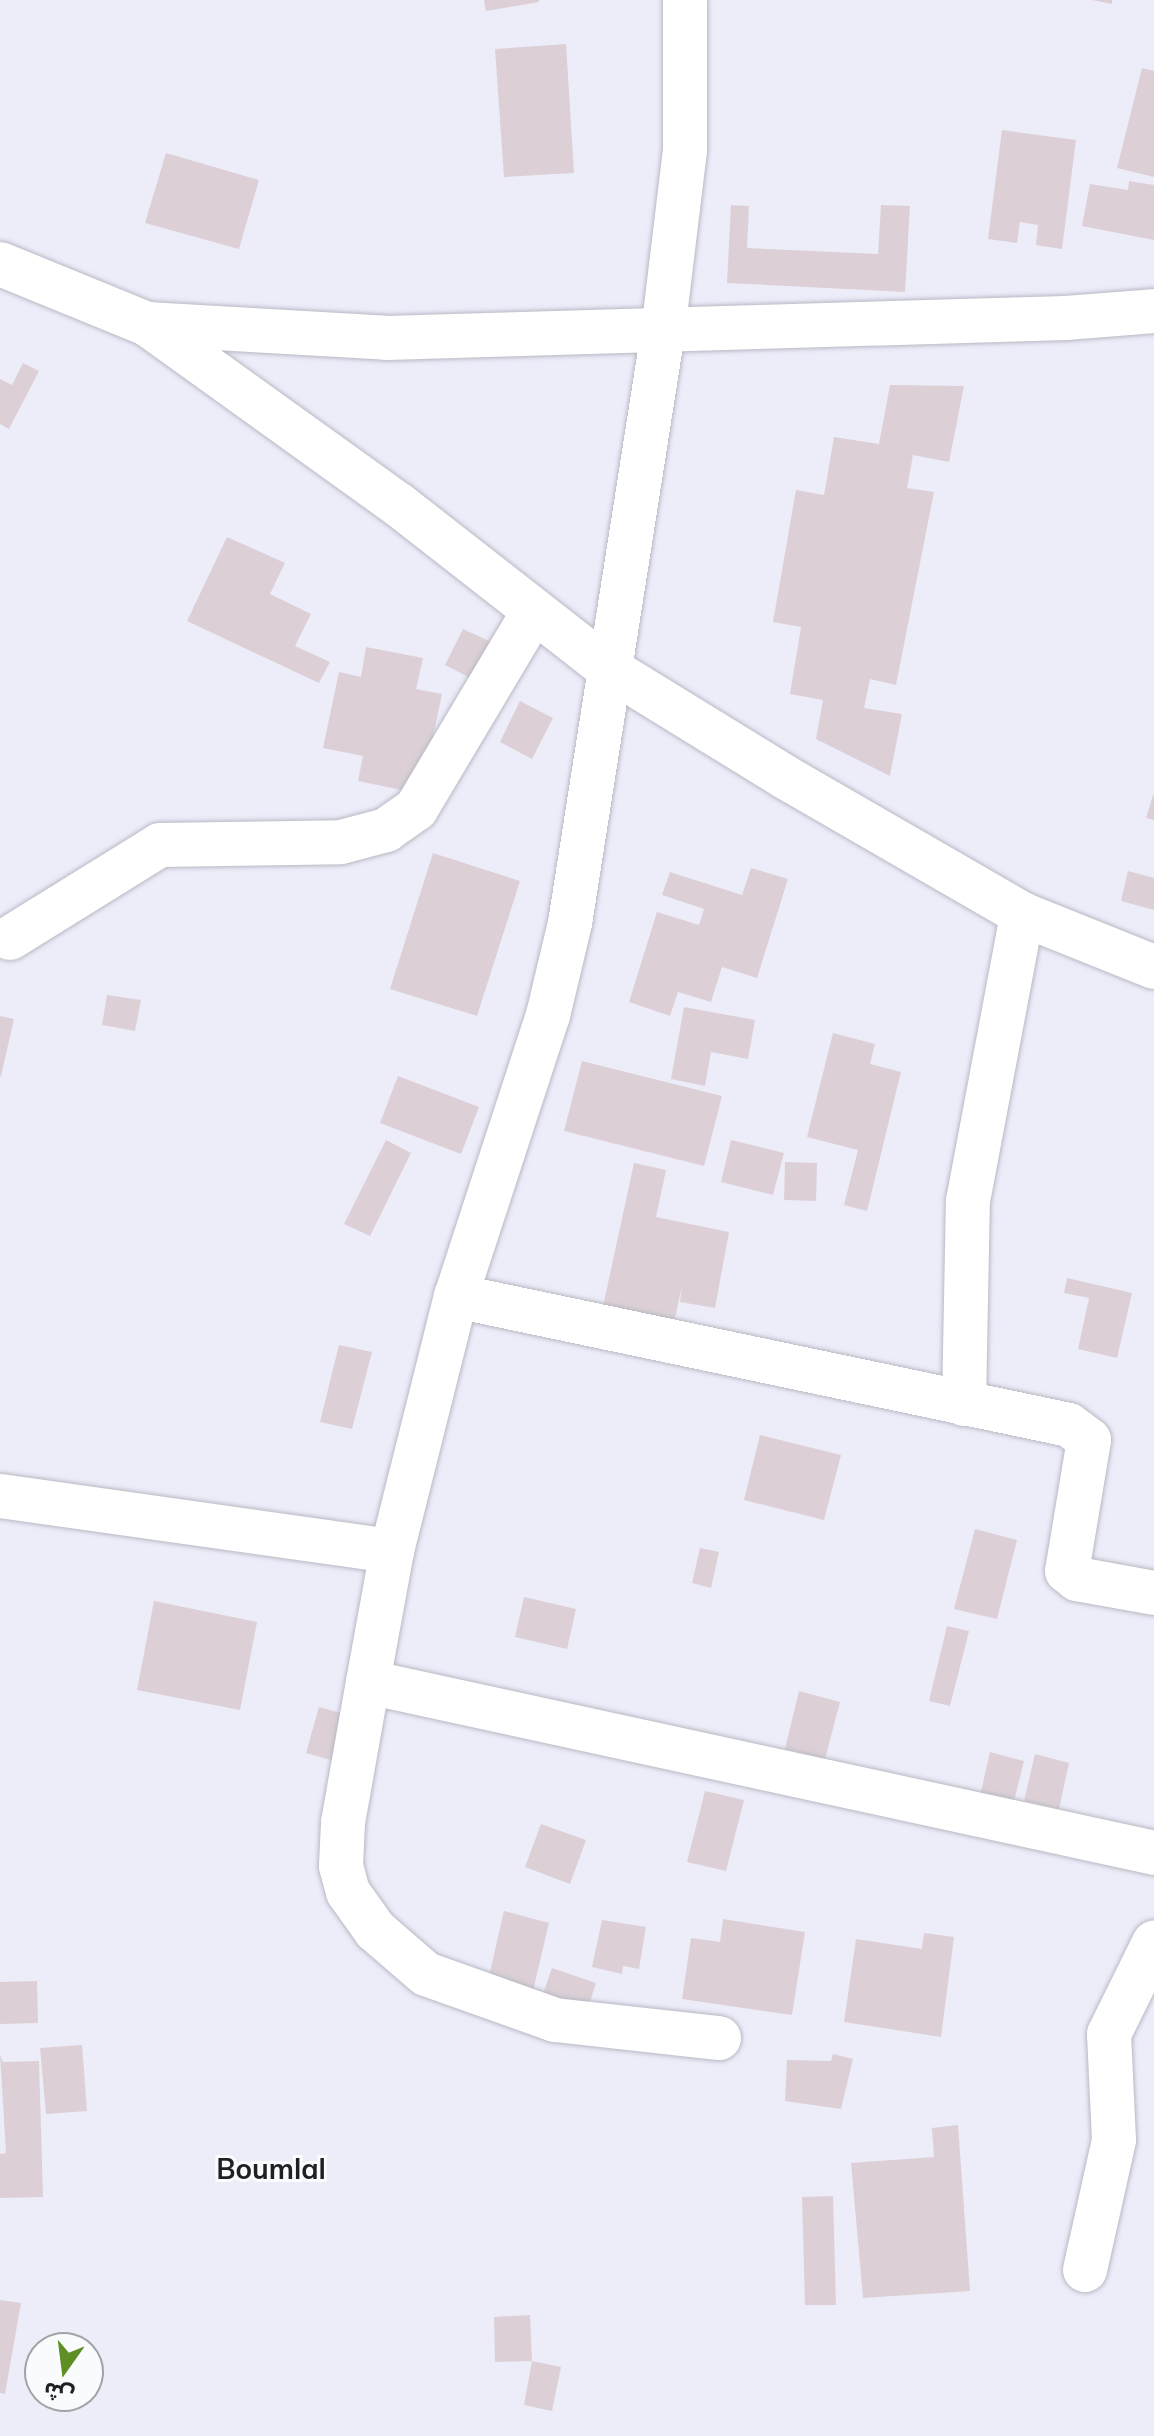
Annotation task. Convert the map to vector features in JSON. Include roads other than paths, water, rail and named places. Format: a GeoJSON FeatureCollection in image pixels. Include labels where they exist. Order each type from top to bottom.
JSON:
{"type":"FeatureCollection","features":[{"type":"Feature","properties":{"kind":"street"},"geometry":{"type":"LineString","coordinates":[[685,0],[685,150],[663,332],[570,923],[548,1015],[456,1296],[392,1551],[343,1823],[341,1866],[348,1892],[375,1930],[426,1974],[555,2020],[719,2038]]}},
{"type":"Feature","properties":{"kind":"street"},"geometry":{"type":"LineString","coordinates":[[0,264],[147,324],[399,505],[608,668],[941,871],[1022,914],[1154,967]]}},
{"type":"Feature","properties":{"kind":"street"},"geometry":{"type":"LineString","coordinates":[[147,324],[387,338],[663,332],[1154,311]]}},
{"type":"Feature","properties":{"kind":"street"},"geometry":{"type":"LineString","coordinates":[[10,938],[160,845],[341,842],[386,830],[416,809],[534,611]]}},
{"type":"Feature","properties":{"kind":"street"},"geometry":{"type":"LineString","coordinates":[[964,1404],[968,1201],[1022,914]]}},
{"type":"Feature","properties":{"kind":"street"},"geometry":{"type":"LineString","coordinates":[[456,1296],[964,1404],[1086,1434],[1089,1452],[1067,1571],[1077,1579],[1154,1593]]}},
{"type":"Feature","properties":{"kind":"street"},"geometry":{"type":"LineString","coordinates":[[0,1496],[392,1551]]}},
{"type":"Feature","properties":{"kind":"street"},"geometry":{"type":"LineString","coordinates":[[368,1682],[1154,1853]]}},
{"type":"Feature","properties":{"kind":"street"},"geometry":{"type":"LineString","coordinates":[[1085,2270],[1114,2140],[1109,2034],[1154,1943]]}},
{"type":"Feature","properties":{"kind":"district","name":"Boumlal"},"geometry":{"type":"Point","coordinates":[271,2169]}}]}
